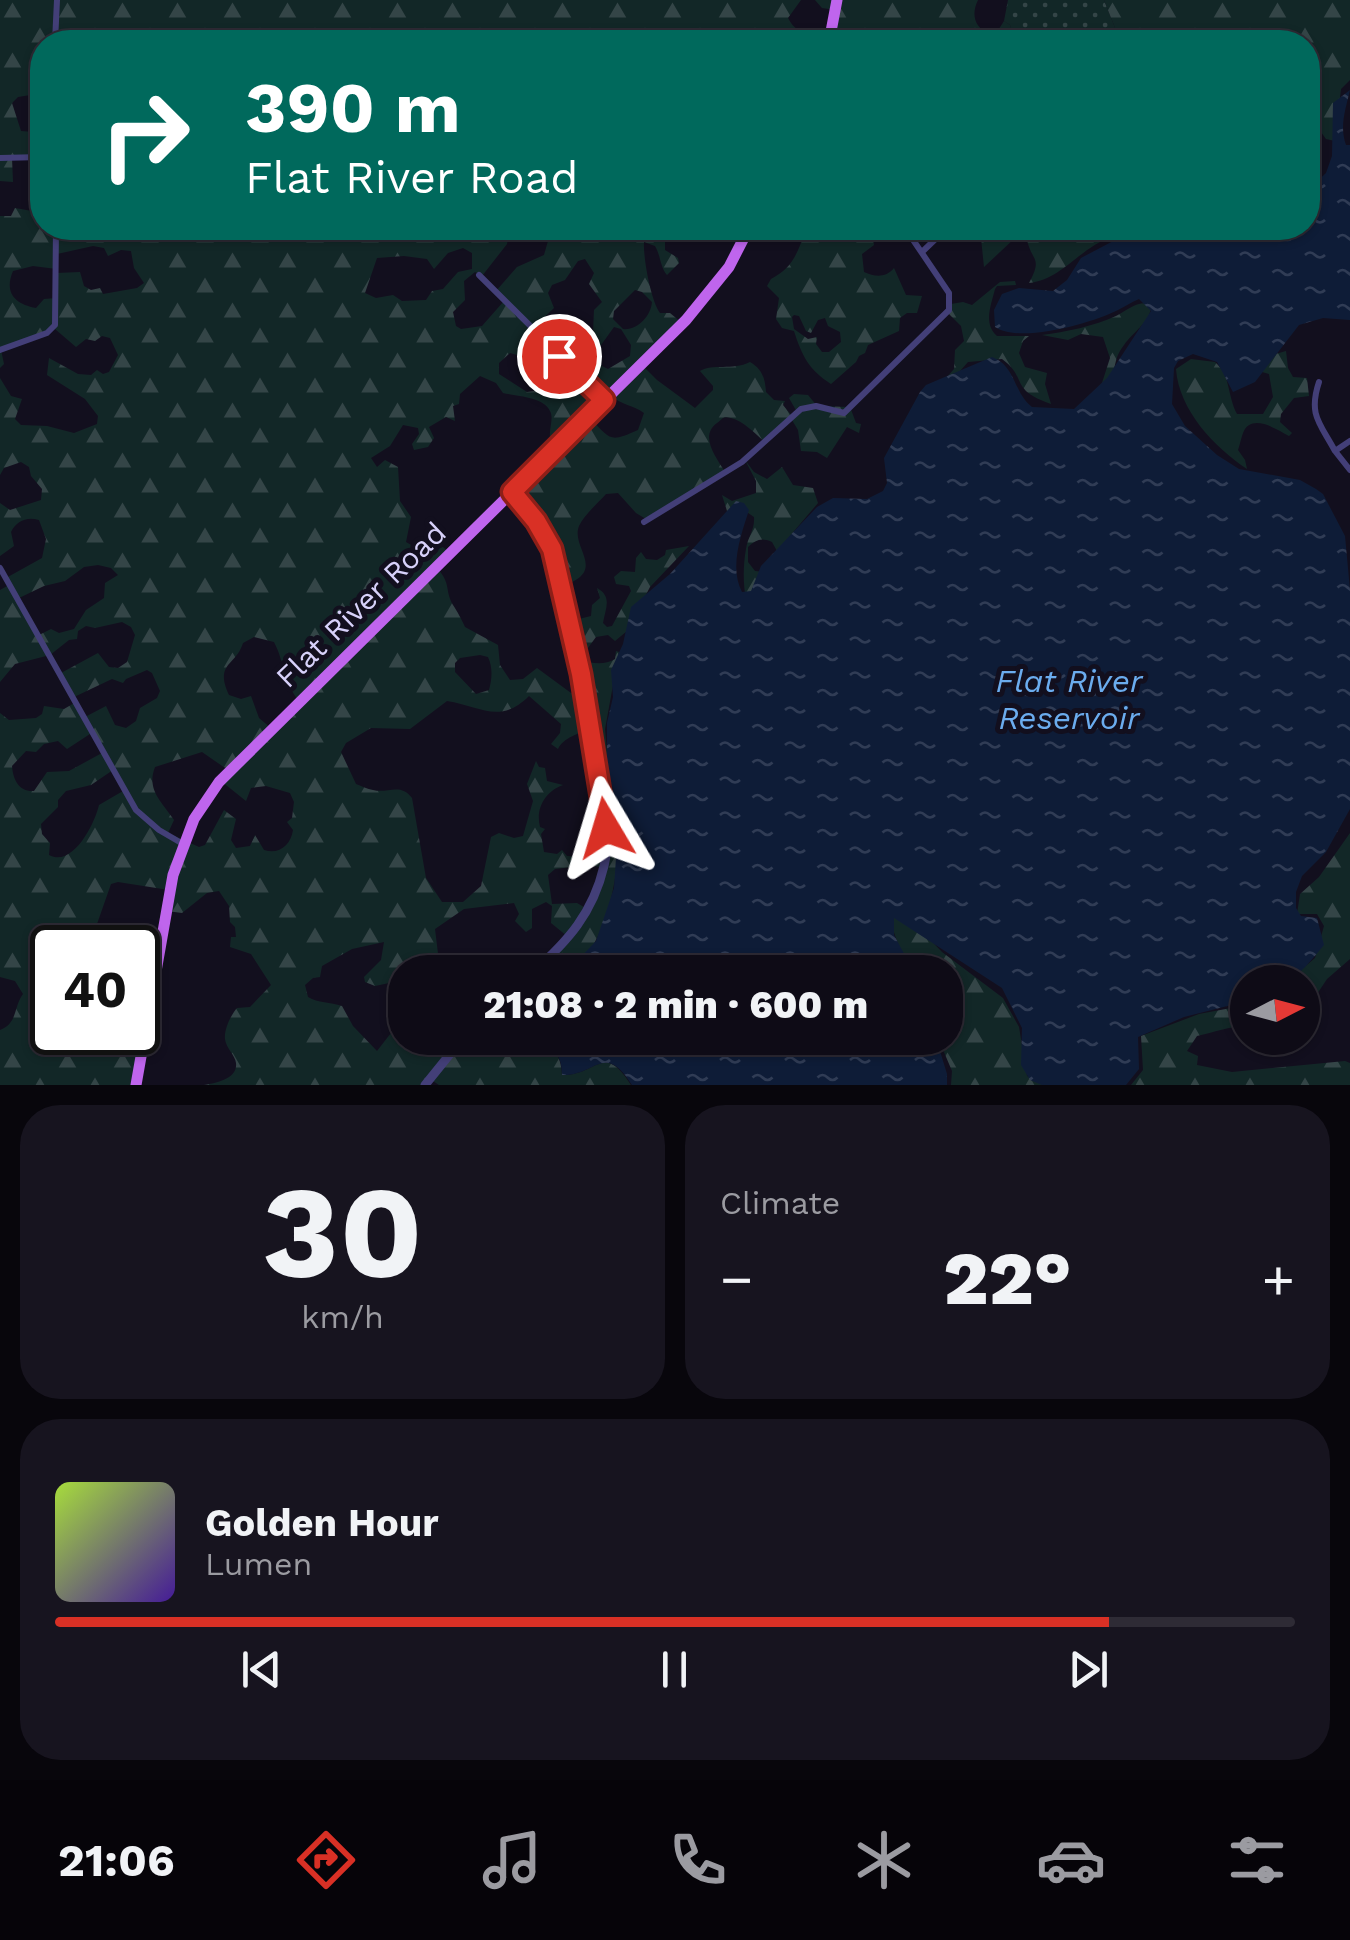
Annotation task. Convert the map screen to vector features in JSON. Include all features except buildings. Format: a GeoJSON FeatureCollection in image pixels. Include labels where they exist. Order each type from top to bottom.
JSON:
{"type":"FeatureCollection","features":[{"type":"Feature","properties":{"kind":"main road"},"geometry":{"type":"LineString","coordinates":[[832,30],[838,0]]}},
{"type":"Feature","properties":{"kind":"main road","name":"Flat River Road"},"geometry":{"type":"LineString","coordinates":[[136,1085],[169,893],[194,818],[224,774],[706,297],[743,240]]}},
{"type":"Feature","properties":{"kind":"street"},"geometry":{"type":"LineString","coordinates":[[56,0],[56,30]]}},
{"type":"Feature","properties":{"kind":"street"},"geometry":{"type":"LineString","coordinates":[[0,158],[30,157]]}},
{"type":"Feature","properties":{"kind":"street"},"geometry":{"type":"LineString","coordinates":[[0,350],[47,333],[55,325],[56,240]]}},
{"type":"Feature","properties":{"kind":"street"},"geometry":{"type":"LineString","coordinates":[[644,522],[742,462],[801,410],[816,406],[844,412],[950,310],[948,293],[913,240]]}},
{"type":"Feature","properties":{"kind":"street"},"geometry":{"type":"LineString","coordinates":[[922,252],[935,240]]}},
{"type":"Feature","properties":{"kind":"street"},"geometry":{"type":"LineString","coordinates":[[479,274],[604,400]]}},
{"type":"Feature","properties":{"kind":"street"},"geometry":{"type":"LineString","coordinates":[[1318,382],[1314,416],[1350,470]]}},
{"type":"Feature","properties":{"kind":"street"},"geometry":{"type":"LineString","coordinates":[[1336,451],[1350,441]]}},
{"type":"Feature","properties":{"kind":"street"},"geometry":{"type":"LineString","coordinates":[[512,492],[552,549],[581,674],[607,842],[604,867],[585,918],[549,955]]}},
{"type":"Feature","properties":{"kind":"street"},"geometry":{"type":"LineString","coordinates":[[0,568],[136,810],[183,844]]}},
{"type":"Feature","properties":{"kind":"street"},"geometry":{"type":"LineString","coordinates":[[425,1085],[449,1055]]}},
{"type":"Feature","properties":{"kind":"green space"},"geometry":{"type":"Polygon","coordinates":[[[0,0],[801,0],[788,18],[798,30],[30,30],[30,95],[18,97],[12,103],[21,131],[30,132],[30,158],[12,158],[13,182],[0,181],[0,0]]]}},
{"type":"Feature","properties":{"kind":"green space"},"geometry":{"type":"Polygon","coordinates":[[[815,0],[978,0],[975,20],[983,30],[833,30],[836,10],[822,8],[815,0]]]}},
{"type":"Feature","properties":{"kind":"green space"},"geometry":{"type":"Polygon","coordinates":[[[1008,0],[1104,0],[1116,30],[1012,30],[1004,21],[1008,0]]]}},
{"type":"Feature","properties":{"kind":"green space"},"geometry":{"type":"Polygon","coordinates":[[[1104,0],[1350,0],[1350,80],[1341,89],[1335,141],[1320,132],[1320,30],[1116,30],[1104,0]]]}},
{"type":"Feature","properties":{"kind":"green space"},"geometry":{"type":"Polygon","coordinates":[[[1004,21],[1010,25],[1012,30],[998,30],[1004,21]]]}},
{"type":"Feature","properties":{"kind":"green space"},"geometry":{"type":"Polygon","coordinates":[[[15,208],[30,211],[30,240],[508,240],[482,276],[475,272],[464,281],[465,300],[453,312],[456,326],[461,329],[482,326],[504,301],[496,291],[517,267],[544,255],[548,240],[666,240],[665,250],[679,263],[667,275],[655,246],[644,242],[648,279],[657,307],[660,313],[670,313],[682,323],[643,366],[657,380],[695,408],[713,390],[700,371],[750,362],[762,374],[766,392],[774,400],[785,401],[783,405],[792,416],[797,412],[789,398],[794,394],[808,395],[817,406],[850,407],[856,423],[861,424],[859,433],[847,427],[827,458],[817,452],[801,451],[792,420],[765,442],[740,422],[723,418],[712,428],[709,440],[725,472],[646,519],[618,493],[606,494],[579,526],[586,566],[583,573],[562,586],[553,550],[513,493],[558,445],[550,437],[551,414],[547,406],[503,393],[496,383],[480,376],[460,394],[459,404],[453,406],[455,421],[446,417],[429,427],[434,438],[428,447],[414,450],[412,444],[419,434],[418,428],[403,425],[390,446],[371,458],[377,467],[385,460],[398,467],[400,501],[411,517],[406,542],[418,549],[437,542],[450,553],[437,568],[445,579],[450,600],[465,627],[498,645],[500,665],[510,680],[523,679],[537,668],[571,693],[582,690],[571,621],[591,616],[592,605],[600,598],[597,588],[606,599],[603,623],[612,626],[631,591],[629,586],[616,584],[614,577],[621,571],[635,572],[636,558],[641,552],[646,559],[657,560],[666,550],[689,546],[650,587],[627,631],[615,641],[608,635],[596,637],[579,660],[606,663],[619,652],[605,729],[608,763],[591,730],[568,739],[558,749],[551,744],[560,733],[561,724],[529,696],[519,705],[499,712],[447,701],[410,729],[371,728],[346,743],[341,752],[356,784],[378,791],[403,791],[412,798],[426,878],[442,902],[463,902],[481,886],[491,837],[499,833],[514,838],[523,836],[533,801],[527,784],[536,761],[545,768],[547,781],[563,785],[547,796],[541,807],[544,852],[557,854],[562,850],[567,856],[584,857],[592,839],[619,838],[609,906],[588,955],[550,955],[567,936],[551,923],[552,906],[546,902],[532,909],[532,928],[526,932],[515,921],[519,914],[514,903],[464,909],[435,929],[438,955],[388,955],[388,983],[375,986],[365,982],[364,977],[381,960],[384,942],[352,949],[322,966],[320,977],[305,985],[308,997],[342,1006],[353,1026],[377,1051],[388,1037],[388,1055],[557,1055],[562,1075],[606,1063],[621,1072],[631,1085],[439,1085],[430,1079],[426,1085],[204,1085],[233,1073],[235,1060],[225,1039],[228,1022],[237,1008],[250,1007],[271,985],[251,954],[230,947],[231,937],[236,937],[235,927],[230,922],[229,906],[219,891],[207,893],[182,913],[167,911],[169,890],[118,882],[111,884],[97,925],[30,925],[30,1055],[141,1055],[137,1085],[0,1085],[0,1030],[13,1019],[23,994],[15,981],[0,977],[0,713],[9,720],[36,718],[44,706],[64,709],[76,702],[85,717],[106,706],[115,725],[126,728],[136,721],[140,708],[157,698],[160,691],[147,670],[123,683],[112,679],[74,697],[61,673],[98,653],[109,667],[118,668],[127,662],[135,635],[122,622],[86,626],[78,631],[77,639],[69,640],[50,655],[15,664],[0,682],[0,590],[9,585],[6,578],[42,558],[46,539],[39,520],[22,520],[11,532],[14,546],[0,556],[0,503],[10,510],[41,500],[42,489],[29,467],[21,462],[4,468],[0,475],[0,378],[11,396],[22,399],[15,419],[21,425],[74,433],[97,424],[98,416],[85,399],[47,375],[49,358],[78,374],[91,375],[97,370],[109,372],[118,355],[110,338],[86,339],[76,347],[55,329],[1,350],[4,364],[0,368],[0,216],[11,216],[15,208]],[[93,246],[57,254],[57,269],[33,266],[13,271],[13,296],[36,308],[44,299],[57,298],[57,273],[80,272],[84,286],[91,290],[100,288],[103,294],[137,288],[144,283],[134,268],[131,251],[121,250],[108,256],[104,248],[93,246]],[[463,248],[448,253],[434,269],[427,259],[377,258],[365,293],[376,298],[393,295],[402,301],[426,300],[458,272],[472,269],[472,253],[463,248]],[[585,259],[578,261],[565,280],[552,285],[548,293],[554,308],[533,328],[544,341],[531,359],[510,353],[499,363],[499,374],[527,392],[540,390],[558,377],[569,367],[560,354],[574,339],[593,333],[594,310],[602,302],[589,284],[594,273],[585,259]],[[635,290],[614,311],[613,319],[628,329],[642,322],[652,302],[635,290]],[[614,327],[596,352],[602,366],[608,369],[630,356],[631,345],[621,329],[614,327]],[[611,396],[589,417],[611,437],[638,430],[644,413],[611,396]],[[84,567],[65,581],[19,598],[39,635],[51,629],[59,633],[74,629],[86,610],[104,598],[105,583],[118,575],[111,568],[84,567]],[[254,637],[243,643],[225,671],[225,685],[229,695],[241,699],[251,696],[259,718],[272,729],[299,701],[274,642],[254,637]],[[488,657],[460,658],[455,663],[455,672],[476,694],[489,690],[492,674],[488,657]],[[93,732],[67,749],[58,741],[44,744],[36,752],[26,751],[12,766],[15,780],[24,789],[34,791],[47,772],[69,771],[102,753],[93,732]],[[202,752],[155,767],[152,782],[174,820],[168,833],[199,847],[205,845],[224,810],[236,819],[231,840],[236,848],[250,846],[255,835],[264,850],[283,848],[290,840],[293,830],[287,822],[292,818],[294,802],[290,793],[266,786],[251,788],[246,801],[221,781],[228,770],[202,752]],[[113,770],[91,785],[66,791],[58,800],[58,807],[41,824],[42,834],[50,843],[49,855],[58,857],[74,850],[82,842],[99,805],[123,791],[113,770]],[[590,865],[555,869],[548,875],[552,904],[577,903],[589,910],[604,868],[590,865]]]}},
{"type":"Feature","properties":{"kind":"green space"},"geometry":{"type":"Polygon","coordinates":[[[802,240],[873,240],[874,245],[862,254],[864,272],[880,276],[894,268],[906,295],[922,296],[917,313],[900,318],[899,331],[868,345],[865,353],[831,384],[807,362],[794,331],[782,328],[776,319],[779,298],[767,286],[792,261],[802,240]],[[794,315],[794,329],[808,339],[817,337],[816,344],[822,352],[829,352],[841,342],[840,332],[828,326],[825,318],[818,320],[811,333],[799,316],[794,315]]]}},
{"type":"Feature","properties":{"kind":"green space"},"geometry":{"type":"Polygon","coordinates":[[[981,240],[1013,240],[984,267],[981,240]]]}},
{"type":"Feature","properties":{"kind":"green space"},"geometry":{"type":"Polygon","coordinates":[[[1027,240],[1105,240],[1052,276],[1029,283],[1036,264],[1027,240]]]}},
{"type":"Feature","properties":{"kind":"green space"},"geometry":{"type":"Polygon","coordinates":[[[1015,281],[1016,285],[995,289],[990,326],[997,336],[1029,336],[1019,353],[1025,367],[1047,373],[1045,384],[1051,404],[1029,393],[1002,359],[968,362],[947,377],[954,369],[955,350],[964,341],[961,326],[948,313],[951,304],[972,305],[1000,282],[1015,281]]]}},
{"type":"Feature","properties":{"kind":"green space"},"geometry":{"type":"Polygon","coordinates":[[[1146,303],[1151,306],[1148,317],[1124,345],[1111,375],[1101,386],[1110,358],[1103,337],[1081,334],[1068,340],[1042,335],[1099,323],[1146,303]]]}},
{"type":"Feature","properties":{"kind":"green space"},"geometry":{"type":"Polygon","coordinates":[[[1286,351],[1293,377],[1307,378],[1309,396],[1294,398],[1281,414],[1280,422],[1292,433],[1289,436],[1265,424],[1247,427],[1238,450],[1247,469],[1200,426],[1184,399],[1176,369],[1191,359],[1215,362],[1224,373],[1237,414],[1263,414],[1273,397],[1269,374],[1259,371],[1272,355],[1286,351]]]}},
{"type":"Feature","properties":{"kind":"green space"},"geometry":{"type":"Polygon","coordinates":[[[745,460],[754,472],[767,479],[782,467],[793,485],[813,488],[818,503],[777,551],[772,542],[765,540],[748,547],[748,562],[755,571],[764,572],[746,600],[744,562],[754,517],[741,508],[727,511],[722,495],[732,501],[756,493],[756,481],[745,460]]]}},
{"type":"Feature","properties":{"kind":"green space"},"geometry":{"type":"Polygon","coordinates":[[[1350,833],[1350,959],[1320,990],[1320,965],[1307,965],[1315,958],[1324,926],[1317,914],[1297,914],[1300,894],[1319,877],[1350,833]]]}},
{"type":"Feature","properties":{"kind":"green space"},"geometry":{"type":"Polygon","coordinates":[[[890,912],[915,924],[946,955],[904,955],[890,912]]]}},
{"type":"Feature","properties":{"kind":"green space"},"geometry":{"type":"Polygon","coordinates":[[[963,968],[1003,998],[1019,1027],[1027,1076],[1043,1085],[951,1085],[952,1071],[945,1055],[963,1055],[963,968]]]}},
{"type":"Feature","properties":{"kind":"green space"},"geometry":{"type":"Polygon","coordinates":[[[1230,1008],[1230,1028],[1197,1036],[1187,1051],[1198,1056],[1197,1065],[1232,1072],[1345,1061],[1350,1063],[1350,1085],[1131,1085],[1143,1070],[1141,1036],[1199,1014],[1230,1008]]]}},
{"type":"Feature","properties":{"kind":"water","name":"Flat River Reservoir"},"geometry":{"type":"Polygon","coordinates":[[[1350,90],[1343,131],[1346,145],[1350,145],[1350,320],[1323,318],[1299,325],[1255,382],[1233,392],[1217,362],[1193,354],[1178,361],[1172,404],[1185,426],[1239,469],[1300,480],[1323,494],[1345,536],[1350,590],[1350,809],[1326,852],[1302,876],[1296,892],[1296,908],[1301,916],[1317,918],[1324,945],[1307,965],[1230,965],[1230,1005],[1184,1017],[1138,1037],[1139,1069],[1126,1085],[1042,1085],[1030,1080],[1021,1065],[1022,1028],[1002,988],[963,963],[963,955],[951,955],[894,918],[894,935],[905,955],[583,955],[596,941],[614,888],[619,812],[607,768],[607,723],[613,697],[611,670],[623,644],[631,607],[670,574],[736,501],[749,510],[736,572],[742,592],[751,591],[761,566],[817,507],[833,498],[867,499],[883,491],[887,483],[884,458],[926,385],[992,357],[1006,366],[1032,407],[1074,409],[1107,378],[1151,311],[1139,299],[1074,326],[1038,333],[1006,332],[995,327],[994,310],[1002,294],[1019,288],[1053,291],[1067,280],[1081,258],[1115,240],[1320,240],[1320,179],[1332,156],[1333,103],[1350,90]]]}},
{"type":"Feature","properties":{"kind":"water"},"geometry":{"type":"Polygon","coordinates":[[[557,1055],[941,1055],[947,1085],[632,1085],[614,1065],[599,1064],[562,1075],[557,1055]]]}},
{"type":"Feature","properties":{"kind":"route"},"geometry":{"type":"LineString","coordinates":[[559,356],[604,400],[512,492],[552,549],[581,674],[606,828]]}}]}
